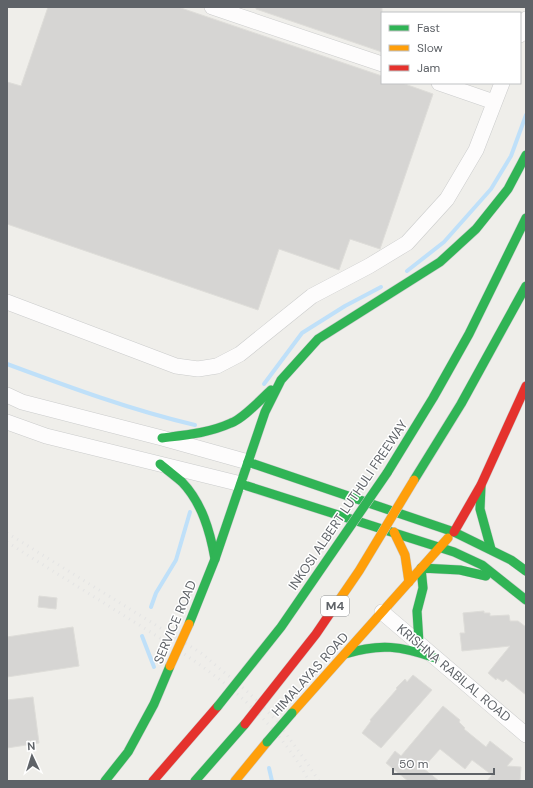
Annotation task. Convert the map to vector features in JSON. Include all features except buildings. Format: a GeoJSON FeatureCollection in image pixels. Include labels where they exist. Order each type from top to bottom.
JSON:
{"type":"FeatureCollection","features":[{"type":"Feature","properties":{"kind":"main road"},"geometry":{"type":"LineString","coordinates":[[162,438],[199,434],[232,423],[254,406],[281,380],[318,339],[440,262],[476,229],[508,189],[526,155]]}},
{"type":"Feature","properties":{"kind":"main road","name":"INKOSI ALBERT LUTHULI FREEWAY"},"geometry":{"type":"LineString","coordinates":[[153,781],[218,706],[281,627],[387,473],[469,334],[526,218]]}},
{"type":"Feature","properties":{"kind":"main road","name":"M4"},"geometry":{"type":"LineString","coordinates":[[195,781],[245,724],[316,634],[358,571],[461,404],[526,286]]}},
{"type":"Feature","properties":{"kind":"main road","name":"SERVICE ROAD"},"geometry":{"type":"LineString","coordinates":[[105,781],[128,752],[154,704],[189,624],[215,559],[265,412],[281,380]]}},
{"type":"Feature","properties":{"kind":"main road","name":"HIMALAYAS ROAD"},"geometry":{"type":"LineString","coordinates":[[235,781],[266,742],[454,532],[481,485],[526,386]]}},
{"type":"Feature","properties":{"kind":"main road"},"geometry":{"type":"LineString","coordinates":[[248,462],[454,532],[491,549],[511,560],[526,571]]}},
{"type":"Feature","properties":{"kind":"main road"},"geometry":{"type":"LineString","coordinates":[[160,464],[184,484],[199,506],[206,519],[211,535],[215,559]]}},
{"type":"Feature","properties":{"kind":"main road"},"geometry":{"type":"LineString","coordinates":[[241,484],[454,552],[482,565],[526,600]]}},
{"type":"Feature","properties":{"kind":"main road"},"geometry":{"type":"LineString","coordinates":[[481,485],[480,509],[491,549]]}},
{"type":"Feature","properties":{"kind":"main road"},"geometry":{"type":"LineString","coordinates":[[394,532],[405,555],[409,582]]}},
{"type":"Feature","properties":{"kind":"main road"},"geometry":{"type":"LineString","coordinates":[[511,560],[526,564]]}},
{"type":"Feature","properties":{"kind":"main road"},"geometry":{"type":"LineString","coordinates":[[419,643],[417,611],[423,588],[421,568],[460,570],[504,581]]}},
{"type":"Feature","properties":{"kind":"main road"},"geometry":{"type":"LineString","coordinates":[[345,654],[374,647],[389,646],[401,647],[435,658]]}},
{"type":"Feature","properties":{"kind":"street"},"geometry":{"type":"LineString","coordinates":[[212,7],[381,64]]}},
{"type":"Feature","properties":{"kind":"street"},"geometry":{"type":"LineString","coordinates":[[521,32],[526,19]]}},
{"type":"Feature","properties":{"kind":"street"},"geometry":{"type":"LineString","coordinates":[[441,84],[494,102]]}},
{"type":"Feature","properties":{"kind":"street"},"geometry":{"type":"LineString","coordinates":[[7,302],[176,366],[198,369],[217,366],[240,354],[312,296],[369,266],[407,243],[447,199],[476,150],[502,84]]}},
{"type":"Feature","properties":{"kind":"street"},"geometry":{"type":"LineString","coordinates":[[7,395],[22,402],[248,462]]}},
{"type":"Feature","properties":{"kind":"street"},"geometry":{"type":"LineString","coordinates":[[7,422],[46,436],[241,484]]}},
{"type":"Feature","properties":{"kind":"street","name":"KRISHNA RABILAL ROAD"},"geometry":{"type":"LineString","coordinates":[[382,612],[526,735]]}},
{"type":"Feature","properties":{"kind":"waterway"},"geometry":{"type":"LineString","coordinates":[[407,271],[444,242],[491,189],[511,156],[526,115]]}},
{"type":"Feature","properties":{"kind":"waterway"},"geometry":{"type":"LineString","coordinates":[[264,384],[302,333],[345,306],[381,287]]}},
{"type":"Feature","properties":{"kind":"waterway"},"geometry":{"type":"LineString","coordinates":[[7,364],[124,405],[195,425]]}},
{"type":"Feature","properties":{"kind":"waterway"},"geometry":{"type":"LineString","coordinates":[[151,607],[156,593],[176,560],[190,512]]}},
{"type":"Feature","properties":{"kind":"waterway"},"geometry":{"type":"LineString","coordinates":[[142,636],[154,667]]}},
{"type":"Feature","properties":{"kind":"waterway"},"geometry":{"type":"LineString","coordinates":[[269,768],[272,781]]}},
{"type":"Feature","properties":{"kind":"railway"},"geometry":{"type":"LineString","coordinates":[[7,533],[201,653],[249,693],[275,719],[319,781]]}},
{"type":"Feature","properties":{"kind":"railway"},"geometry":{"type":"LineString","coordinates":[[7,542],[177,649],[228,686],[272,729],[292,754],[309,781]]}},
{"type":"Feature","properties":{"kind":"traffic: fast"},"geometry":{"type":"LineString","coordinates":[[248,462],[265,412],[281,380],[318,339],[440,262],[476,229],[508,189],[526,155]]}},
{"type":"Feature","properties":{"kind":"traffic: fast"},"geometry":{"type":"LineString","coordinates":[[387,473],[433,398],[469,334],[526,218]]}},
{"type":"Feature","properties":{"kind":"traffic: fast"},"geometry":{"type":"LineString","coordinates":[[414,480],[461,404],[526,286]]}},
{"type":"Feature","properties":{"kind":"traffic: fast"},"geometry":{"type":"LineString","coordinates":[[162,438],[189,435],[236,421],[271,390]]}},
{"type":"Feature","properties":{"kind":"traffic: fast"},"geometry":{"type":"LineString","coordinates":[[189,624],[215,559],[248,462],[454,532],[511,560],[526,571]]}},
{"type":"Feature","properties":{"kind":"traffic: fast"},"geometry":{"type":"LineString","coordinates":[[160,464],[182,482],[195,499],[208,528],[215,559]]}},
{"type":"Feature","properties":{"kind":"traffic: fast"},"geometry":{"type":"LineString","coordinates":[[218,706],[281,627],[387,473]]}},
{"type":"Feature","properties":{"kind":"traffic: fast"},"geometry":{"type":"LineString","coordinates":[[241,484],[454,552],[482,565],[526,600]]}},
{"type":"Feature","properties":{"kind":"traffic: fast"},"geometry":{"type":"LineString","coordinates":[[481,486],[480,509],[491,549]]}},
{"type":"Feature","properties":{"kind":"traffic: fast"},"geometry":{"type":"LineString","coordinates":[[419,643],[417,611],[423,588],[421,568],[460,570],[486,576]]}},
{"type":"Feature","properties":{"kind":"traffic: fast"},"geometry":{"type":"LineString","coordinates":[[345,654],[369,648],[390,647],[412,651],[435,658]]}},
{"type":"Feature","properties":{"kind":"traffic: fast"},"geometry":{"type":"LineString","coordinates":[[105,781],[128,752],[154,704],[170,666]]}},
{"type":"Feature","properties":{"kind":"traffic: fast"},"geometry":{"type":"LineString","coordinates":[[267,742],[292,713]]}},
{"type":"Feature","properties":{"kind":"traffic: fast"},"geometry":{"type":"LineString","coordinates":[[195,781],[245,724]]}},
{"type":"Feature","properties":{"kind":"traffic: slow"},"geometry":{"type":"LineString","coordinates":[[335,606],[359,571],[414,480]]}},
{"type":"Feature","properties":{"kind":"traffic: slow"},"geometry":{"type":"LineString","coordinates":[[394,532],[405,555],[409,582]]}},
{"type":"Feature","properties":{"kind":"traffic: slow"},"geometry":{"type":"LineString","coordinates":[[292,713],[448,538]]}},
{"type":"Feature","properties":{"kind":"traffic: slow"},"geometry":{"type":"LineString","coordinates":[[170,666],[189,624]]}},
{"type":"Feature","properties":{"kind":"traffic: slow"},"geometry":{"type":"LineString","coordinates":[[235,781],[267,742]]}},
{"type":"Feature","properties":{"kind":"traffic: jam"},"geometry":{"type":"LineString","coordinates":[[454,532],[481,485],[526,386]]}},
{"type":"Feature","properties":{"kind":"traffic: jam"},"geometry":{"type":"LineString","coordinates":[[245,724],[316,634],[335,606]]}},
{"type":"Feature","properties":{"kind":"traffic: jam"},"geometry":{"type":"LineString","coordinates":[[153,781],[218,706]]}}]}
